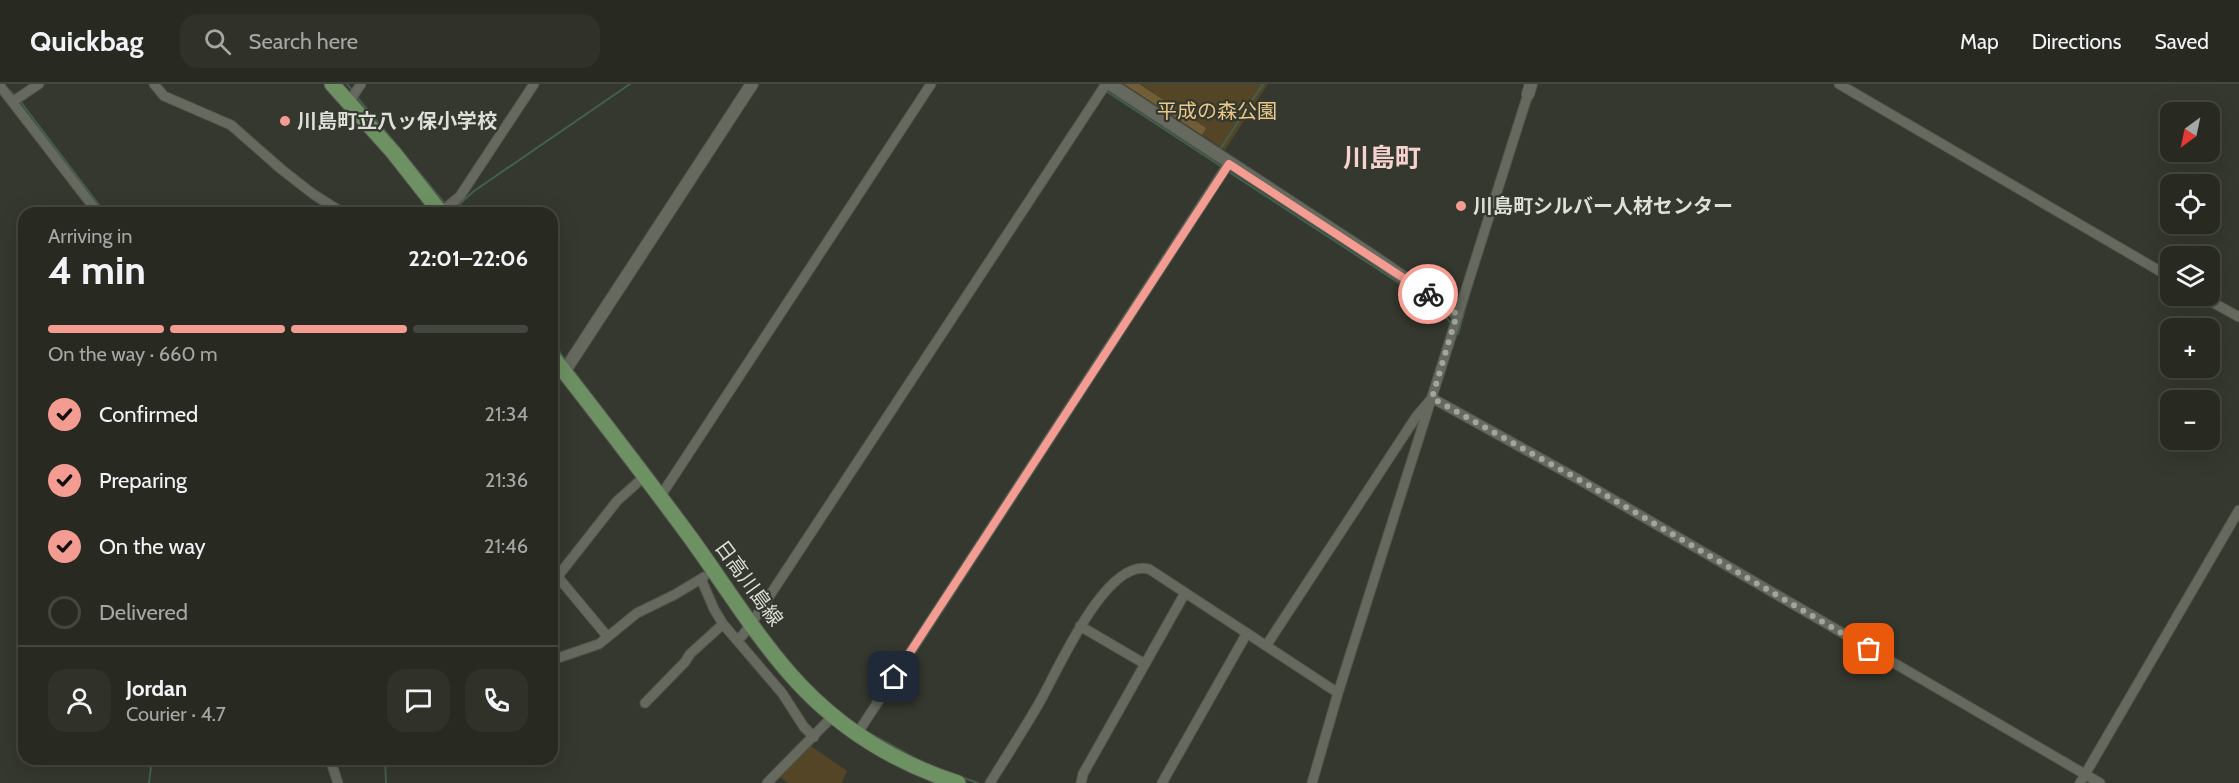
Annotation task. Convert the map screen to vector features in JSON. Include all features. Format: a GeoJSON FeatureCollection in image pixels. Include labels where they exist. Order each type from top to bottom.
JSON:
{"type":"FeatureCollection","features":[{"type":"Feature","properties":{"kind":"main road"},"geometry":{"type":"LineString","coordinates":[[332,84],[393,152],[437,207]]}},
{"type":"Feature","properties":{"kind":"main road","name":"日高川島線"},"geometry":{"type":"LineString","coordinates":[[558,364],[660,497],[707,574],[752,624],[797,681],[833,716],[857,734],[905,762],[958,783]]}},
{"type":"Feature","properties":{"kind":"street"},"geometry":{"type":"LineString","coordinates":[[12,102],[39,84]]}},
{"type":"Feature","properties":{"kind":"street"},"geometry":{"type":"LineString","coordinates":[[154,84],[164,96],[231,125],[289,175],[334,207]]}},
{"type":"Feature","properties":{"kind":"street"},"geometry":{"type":"LineString","coordinates":[[349,102],[361,84]]}},
{"type":"Feature","properties":{"kind":"street"},"geometry":{"type":"LineString","coordinates":[[447,207],[460,196],[534,84]]}},
{"type":"Feature","properties":{"kind":"street"},"geometry":{"type":"LineString","coordinates":[[564,372],[752,84]]}},
{"type":"Feature","properties":{"kind":"street"},"geometry":{"type":"LineString","coordinates":[[660,497],[931,84]]}},
{"type":"Feature","properties":{"kind":"street"},"geometry":{"type":"LineString","coordinates":[[736,639],[742,636],[752,624],[1108,84],[1368,253],[1457,314]]}},
{"type":"Feature","properties":{"kind":"street"},"geometry":{"type":"LineString","coordinates":[[1839,84],[2160,272]]}},
{"type":"Feature","properties":{"kind":"street"},"geometry":{"type":"LineString","coordinates":[[0,86],[93,207]]}},
{"type":"Feature","properties":{"kind":"street"},"geometry":{"type":"LineString","coordinates":[[1312,783],[1457,314],[1530,89]]}},
{"type":"Feature","properties":{"kind":"street"},"geometry":{"type":"LineString","coordinates":[[857,734],[1229,164]]}},
{"type":"Feature","properties":{"kind":"street"},"geometry":{"type":"LineString","coordinates":[[2218,306],[2239,318]]}},
{"type":"Feature","properties":{"kind":"street"},"geometry":{"type":"LineString","coordinates":[[1266,646],[1416,417],[1432,398]]}},
{"type":"Feature","properties":{"kind":"street"},"geometry":{"type":"LineString","coordinates":[[1432,398],[1588,485],[2083,779],[2100,783]]}},
{"type":"Feature","properties":{"kind":"street"},"geometry":{"type":"LineString","coordinates":[[558,570],[617,501],[645,476]]}},
{"type":"Feature","properties":{"kind":"street"},"geometry":{"type":"LineString","coordinates":[[2083,779],[2239,510]]}},
{"type":"Feature","properties":{"kind":"street"},"geometry":{"type":"LineString","coordinates":[[990,783],[1039,705],[1080,626],[1114,581],[1130,571],[1143,567],[1338,693]]}},
{"type":"Feature","properties":{"kind":"street"},"geometry":{"type":"LineString","coordinates":[[558,658],[599,644],[637,613],[675,595],[707,574],[714,609],[723,624],[782,693],[804,727],[814,736]]}},
{"type":"Feature","properties":{"kind":"street"},"geometry":{"type":"LineString","coordinates":[[558,577],[607,636]]}},
{"type":"Feature","properties":{"kind":"street"},"geometry":{"type":"LineString","coordinates":[[1081,783],[1083,774],[1185,593]]}},
{"type":"Feature","properties":{"kind":"street"},"geometry":{"type":"LineString","coordinates":[[645,703],[690,654],[723,624]]}},
{"type":"Feature","properties":{"kind":"street"},"geometry":{"type":"LineString","coordinates":[[1080,626],[1145,664]]}},
{"type":"Feature","properties":{"kind":"street"},"geometry":{"type":"LineString","coordinates":[[1162,783],[1247,633]]}},
{"type":"Feature","properties":{"kind":"street"},"geometry":{"type":"LineString","coordinates":[[782,693],[797,681]]}},
{"type":"Feature","properties":{"kind":"street"},"geometry":{"type":"LineString","coordinates":[[767,783],[833,716]]}},
{"type":"Feature","properties":{"kind":"street"},"geometry":{"type":"LineString","coordinates":[[332,765],[338,783]]}},
{"type":"Feature","properties":{"kind":"green space","name":"平成の森公園"},"geometry":{"type":"Polygon","coordinates":[[[1124,84],[1268,84],[1225,150],[1124,84]]]}},
{"type":"Feature","properties":{"kind":"green space"},"geometry":{"type":"Polygon","coordinates":[[[811,746],[847,771],[842,783],[788,783],[780,777],[811,746]]]}},
{"type":"Feature","properties":{"kind":"shaded area"},"geometry":{"type":"Polygon","coordinates":[[[1124,84],[1139,84],[1206,128],[1202,135],[1124,84]]]}},
{"type":"Feature","properties":{"kind":"waterway"},"geometry":{"type":"LineString","coordinates":[[347,84],[353,91]]}},
{"type":"Feature","properties":{"kind":"waterway"},"geometry":{"type":"LineString","coordinates":[[457,207],[474,191],[630,84]]}},
{"type":"Feature","properties":{"kind":"waterway"},"geometry":{"type":"LineString","coordinates":[[1219,151],[1263,84]]}},
{"type":"Feature","properties":{"kind":"waterway"},"geometry":{"type":"LineString","coordinates":[[7,88],[16,97]]}},
{"type":"Feature","properties":{"kind":"waterway"},"geometry":{"type":"LineString","coordinates":[[1106,91],[1222,167]]}},
{"type":"Feature","properties":{"kind":"waterway"},"geometry":{"type":"LineString","coordinates":[[356,96],[446,205]]}},
{"type":"Feature","properties":{"kind":"waterway"},"geometry":{"type":"LineString","coordinates":[[1524,120],[1532,97]]}},
{"type":"Feature","properties":{"kind":"waterway"},"geometry":{"type":"LineString","coordinates":[[20,101],[100,207]]}},
{"type":"Feature","properties":{"kind":"waterway"},"geometry":{"type":"LineString","coordinates":[[1226,170],[1425,300]]}},
{"type":"Feature","properties":{"kind":"waterway"},"geometry":{"type":"LineString","coordinates":[[1456,331],[1458,334],[1469,294]]}},
{"type":"Feature","properties":{"kind":"waterway"},"geometry":{"type":"LineString","coordinates":[[1442,311],[1451,324]]}},
{"type":"Feature","properties":{"kind":"waterway"},"geometry":{"type":"LineString","coordinates":[[558,350],[566,361]]}},
{"type":"Feature","properties":{"kind":"waterway"},"geometry":{"type":"LineString","coordinates":[[571,368],[653,475]]}},
{"type":"Feature","properties":{"kind":"waterway"},"geometry":{"type":"LineString","coordinates":[[869,733],[922,762]]}},
{"type":"Feature","properties":{"kind":"waterway"},"geometry":{"type":"LineString","coordinates":[[149,783],[151,765]]}},
{"type":"Feature","properties":{"kind":"waterway"},"geometry":{"type":"LineString","coordinates":[[385,765],[386,783]]}},
{"type":"Feature","properties":{"kind":"waterway"},"geometry":{"type":"LineString","coordinates":[[961,777],[978,783]]}},
{"type":"Feature","properties":{"kind":"way so far"},"geometry":{"type":"LineString","coordinates":[[1428,294],[1457,314],[1432,398],[1578,479],[1869,649]]}},
{"type":"Feature","properties":{"kind":"place","name":"川島町立八ッ保小学校"},"geometry":{"type":"Point","coordinates":[285,121]}},
{"type":"Feature","properties":{"kind":"place","name":"川島町シルバー人材センター"},"geometry":{"type":"Point","coordinates":[1461,206]}},
{"type":"Feature","properties":{"kind":"district","name":"川島町"},"geometry":{"type":"Point","coordinates":[1382,158]}},
{"type":"Feature","properties":{"kind":"route"},"geometry":{"type":"LineString","coordinates":[[894,677],[1229,164],[1428,294]]}}]}
